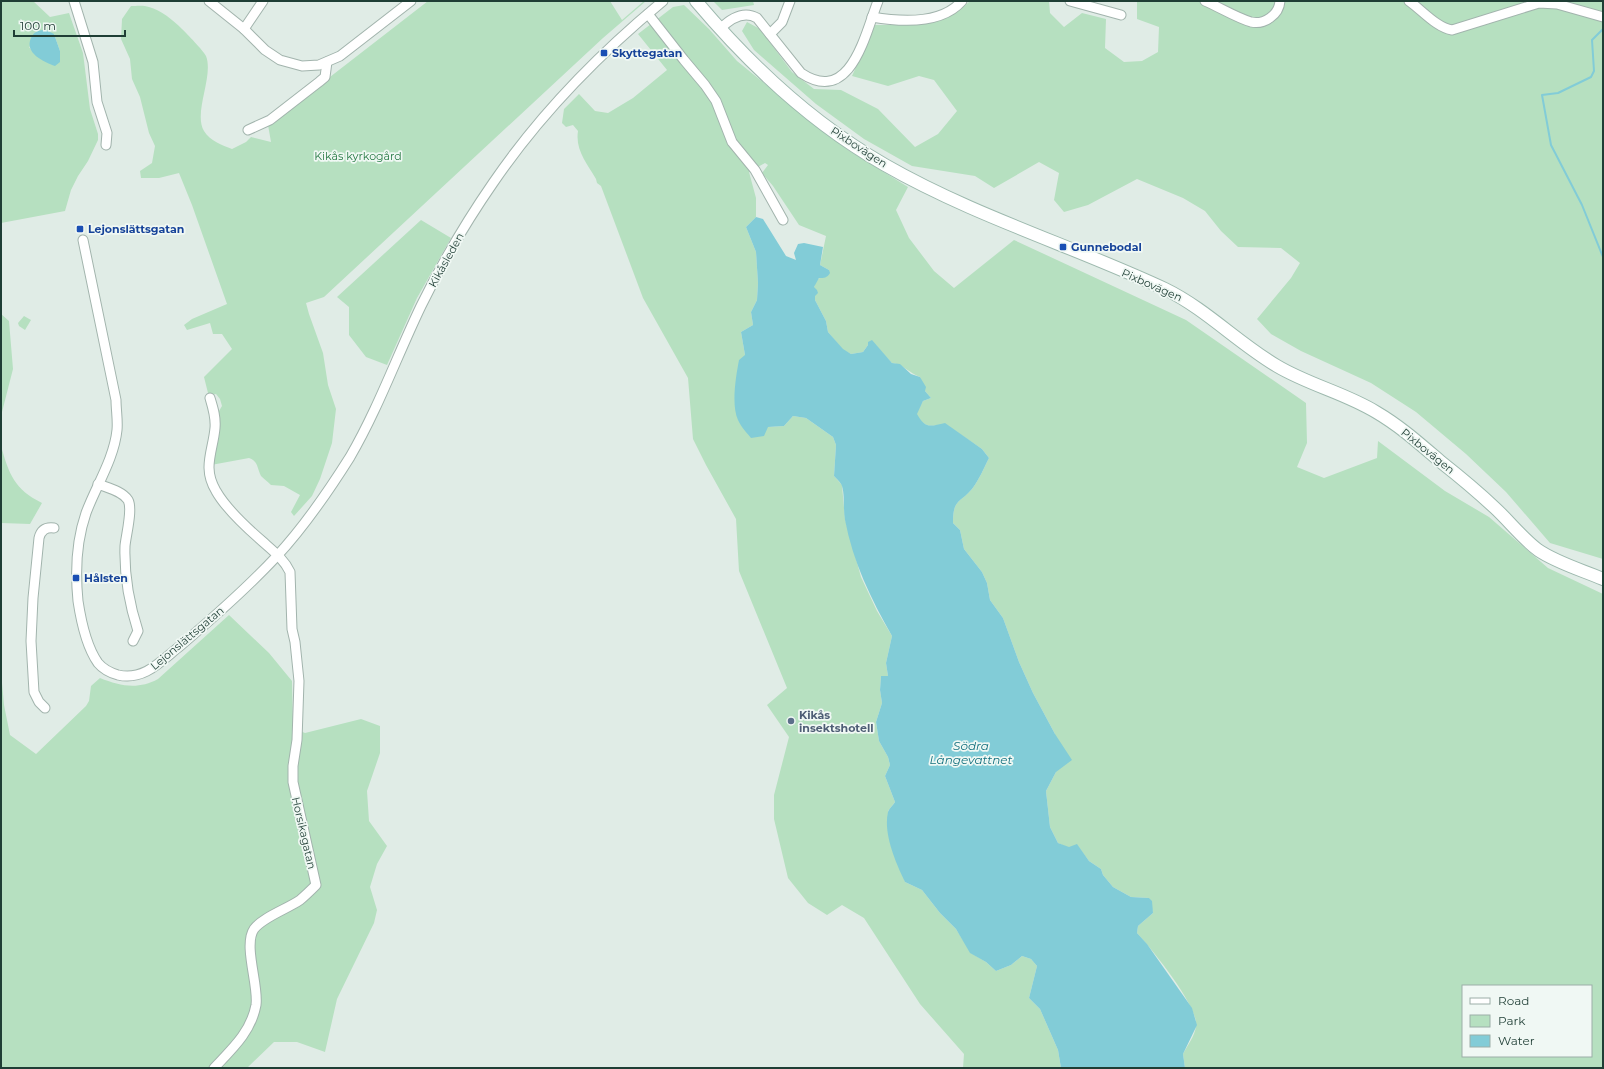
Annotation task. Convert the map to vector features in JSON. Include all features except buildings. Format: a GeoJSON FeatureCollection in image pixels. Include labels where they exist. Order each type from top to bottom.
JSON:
{"type":"FeatureCollection","features":[{"type":"Feature","properties":{"kind":"street"},"geometry":{"type":"LineString","coordinates":[[74,1],[94,67],[97,102],[107,133],[106,145]]}},
{"type":"Feature","properties":{"kind":"street"},"geometry":{"type":"LineString","coordinates":[[209,1],[244,29],[265,50],[280,60],[302,66],[319,65],[340,56],[411,1]]}},
{"type":"Feature","properties":{"kind":"street"},"geometry":{"type":"LineString","coordinates":[[244,29],[263,1]]}},
{"type":"Feature","properties":{"kind":"street","name":"Kikåsleden"},"geometry":{"type":"LineString","coordinates":[[278,555],[315,510],[351,454],[369,421],[422,305],[443,264],[493,183],[512,157],[555,105],[598,59],[663,1]]}},
{"type":"Feature","properties":{"kind":"street","name":"Pixbovägen"},"geometry":{"type":"LineString","coordinates":[[696,1],[720,29],[757,67],[799,104],[838,135],[866,154],[938,192],[1150,283],[1186,300],[1276,366],[1307,382],[1360,404],[1390,421],[1489,502],[1519,533],[1539,550],[1549,556],[1603,579]]}},
{"type":"Feature","properties":{"kind":"street"},"geometry":{"type":"LineString","coordinates":[[770,34],[782,22],[790,1]]}},
{"type":"Feature","properties":{"kind":"street"},"geometry":{"type":"LineString","coordinates":[[720,29],[732,18],[746,14],[752,15],[757,18],[801,73],[809,78],[828,81],[841,77],[855,62],[878,1]]}},
{"type":"Feature","properties":{"kind":"street"},"geometry":{"type":"LineString","coordinates":[[872,17],[893,20],[926,19],[945,13],[962,1]]}},
{"type":"Feature","properties":{"kind":"street"},"geometry":{"type":"LineString","coordinates":[[1070,1],[1121,15]]}},
{"type":"Feature","properties":{"kind":"street"},"geometry":{"type":"LineString","coordinates":[[1205,1],[1252,22],[1264,21],[1273,16],[1277,12],[1280,1]]}},
{"type":"Feature","properties":{"kind":"street"},"geometry":{"type":"LineString","coordinates":[[1409,1],[1436,23],[1445,29],[1452,30],[1539,3],[1557,4],[1603,17]]}},
{"type":"Feature","properties":{"kind":"street"},"geometry":{"type":"LineString","coordinates":[[648,14],[716,101],[732,142],[755,170],[783,220]]}},
{"type":"Feature","properties":{"kind":"street"},"geometry":{"type":"LineString","coordinates":[[248,130],[270,120],[319,82],[325,76],[327,71],[327,62]]}},
{"type":"Feature","properties":{"kind":"street","name":"Lejonslättsgatan"},"geometry":{"type":"LineString","coordinates":[[83,240],[116,400],[118,427],[110,456],[86,514],[80,536],[76,574],[80,612],[85,632],[97,660],[104,669],[121,676],[135,676],[154,668],[235,598],[278,555]]}},
{"type":"Feature","properties":{"kind":"street"},"geometry":{"type":"LineString","coordinates":[[210,398],[215,414],[215,428],[208,460],[211,480],[222,499],[249,529],[278,555]]}},
{"type":"Feature","properties":{"kind":"street"},"geometry":{"type":"LineString","coordinates":[[98,484],[124,496],[128,500],[130,506],[125,545],[125,559],[127,586],[138,631],[133,641]]}},
{"type":"Feature","properties":{"kind":"street"},"geometry":{"type":"LineString","coordinates":[[45,708],[37,698],[33,683],[31,640],[32,611],[40,534],[46,528],[54,528]]}},
{"type":"Feature","properties":{"kind":"street","name":"Horsikagatan"},"geometry":{"type":"LineString","coordinates":[[214,1068],[243,1037],[251,1021],[256,1004],[251,955],[251,937],[253,930],[262,922],[300,899],[316,885],[293,782],[293,766],[297,740],[299,681],[295,642],[292,629],[290,572],[287,565],[278,555]]}},
{"type":"Feature","properties":{"kind":"green space"},"geometry":{"type":"Polygon","coordinates":[[[1,1],[33,1],[50,17],[69,13],[83,53],[90,109],[98,134],[98,140],[71,190],[65,211],[1,223],[1,1]],[[54,34],[29,47],[36,55],[60,51],[54,34]]]}},
{"type":"Feature","properties":{"kind":"green space","name":"Kikås kyrkogård"},"geometry":{"type":"Polygon","coordinates":[[[428,1],[610,1],[622,20],[644,1],[646,1],[603,38],[324,297],[306,303],[323,353],[328,385],[336,409],[332,443],[320,479],[312,496],[294,516],[291,512],[300,495],[284,486],[271,485],[261,476],[256,463],[252,459],[249,458],[211,465],[217,438],[219,411],[222,406],[220,399],[216,394],[211,395],[208,393],[204,377],[232,349],[222,334],[213,334],[210,323],[187,330],[184,325],[192,319],[227,304],[179,173],[159,178],[141,178],[140,171],[152,163],[155,146],[149,133],[140,97],[132,79],[130,59],[121,39],[122,19],[131,6],[145,6],[153,8],[175,22],[202,50],[206,56],[208,64],[208,74],[202,105],[201,123],[204,131],[210,137],[216,142],[232,149],[246,142],[251,137],[271,142],[268,125],[428,1]]]}},
{"type":"Feature","properties":{"kind":"green space"},"geometry":{"type":"Polygon","coordinates":[[[713,1],[753,1],[754,5],[722,10],[713,1]]]}},
{"type":"Feature","properties":{"kind":"green space"},"geometry":{"type":"Polygon","coordinates":[[[970,1],[1049,1],[1050,13],[1064,27],[1082,13],[1106,19],[1105,48],[1124,62],[1142,61],[1158,52],[1159,27],[1137,19],[1137,1],[1603,1],[1603,559],[1550,543],[1506,492],[1466,454],[1416,412],[1371,383],[1301,351],[1271,334],[1257,319],[1291,278],[1300,263],[1281,248],[1238,247],[1221,231],[1205,211],[1183,198],[1137,179],[1088,205],[1064,212],[1054,200],[1059,173],[1039,162],[994,188],[975,176],[912,166],[864,139],[816,104],[754,50],[742,31],[747,22],[760,29],[792,72],[814,89],[841,90],[878,109],[915,147],[938,134],[957,111],[934,80],[919,76],[888,86],[852,76],[875,25],[913,24],[937,20],[960,9],[970,1]]]}},
{"type":"Feature","properties":{"kind":"green space"},"geometry":{"type":"Polygon","coordinates":[[[684,5],[709,29],[737,61],[785,100],[848,150],[908,187],[896,210],[909,238],[934,271],[954,288],[1014,240],[1186,320],[1306,403],[1307,443],[1297,467],[1324,478],[1377,458],[1378,441],[1445,491],[1489,517],[1548,568],[1603,594],[1603,1068],[1185,1068],[1183,1054],[1193,1037],[1196,1026],[1195,1017],[1173,978],[1153,951],[1137,933],[1138,926],[1153,913],[1149,898],[1131,897],[1113,887],[1103,875],[1101,869],[1089,861],[1077,845],[1069,848],[1058,843],[1050,827],[1046,791],[1056,772],[1055,734],[1033,693],[1019,662],[1003,618],[990,600],[987,583],[982,572],[964,549],[960,530],[953,523],[955,506],[975,485],[989,458],[982,449],[945,424],[931,426],[925,424],[919,419],[916,414],[923,401],[931,398],[925,391],[920,377],[899,365],[892,363],[876,345],[868,345],[863,352],[851,354],[843,350],[828,332],[826,321],[815,300],[814,287],[816,281],[829,270],[820,265],[826,236],[799,225],[773,186],[762,173],[768,165],[765,163],[749,172],[756,198],[756,217],[746,227],[756,252],[758,283],[757,300],[751,312],[753,325],[741,332],[745,355],[768,427],[784,426],[793,416],[806,418],[833,437],[836,445],[834,476],[842,485],[845,519],[861,577],[877,611],[892,636],[886,663],[888,676],[881,676],[880,690],[882,703],[876,722],[879,741],[888,757],[890,765],[885,776],[895,802],[888,811],[905,882],[922,890],[940,913],[956,929],[971,953],[986,962],[996,971],[1011,965],[1022,956],[1031,959],[1037,966],[1029,998],[1040,1009],[1058,1050],[1061,1068],[963,1068],[964,1054],[920,1004],[864,918],[842,905],[827,915],[808,903],[788,878],[774,819],[774,795],[789,737],[767,705],[787,688],[739,571],[736,519],[693,439],[688,378],[643,298],[601,186],[597,183],[580,150],[578,144],[578,131],[573,125],[566,127],[562,123],[564,109],[579,94],[595,111],[608,113],[633,98],[667,70],[638,34],[673,7],[684,5]]]}},
{"type":"Feature","properties":{"kind":"green space"},"geometry":{"type":"Polygon","coordinates":[[[421,220],[451,238],[417,298],[387,365],[366,357],[349,335],[349,307],[337,297],[421,220]]]}},
{"type":"Feature","properties":{"kind":"green space"},"geometry":{"type":"Polygon","coordinates":[[[1,314],[9,321],[13,369],[2,412],[1,435],[1,314]]]}},
{"type":"Feature","properties":{"kind":"green space"},"geometry":{"type":"Polygon","coordinates":[[[24,316],[31,320],[25,330],[19,326],[18,323],[24,316]]]}},
{"type":"Feature","properties":{"kind":"green space"},"geometry":{"type":"Polygon","coordinates":[[[1,446],[10,473],[14,480],[25,492],[42,503],[30,524],[1,523],[1,446]]]}},
{"type":"Feature","properties":{"kind":"green space"},"geometry":{"type":"Polygon","coordinates":[[[229,615],[269,653],[292,681],[293,728],[305,733],[361,719],[380,726],[380,753],[367,791],[369,821],[387,846],[377,864],[370,887],[377,910],[374,923],[337,999],[325,1052],[297,1042],[274,1042],[247,1068],[1,1068],[1,672],[4,705],[10,735],[36,754],[86,706],[89,701],[91,686],[100,678],[129,686],[143,685],[158,679],[229,615]]]}},
{"type":"Feature","properties":{"kind":"water"},"geometry":{"type":"Polygon","coordinates":[[[46,30],[54,34],[60,51],[60,62],[55,66],[36,56],[30,48],[31,38],[35,32],[46,30]]]}},
{"type":"Feature","properties":{"kind":"water","name":"Södra Långevattnet"},"geometry":{"type":"Polygon","coordinates":[[[756,217],[763,219],[786,256],[796,260],[794,253],[798,244],[804,243],[823,247],[820,265],[829,270],[830,273],[828,276],[819,278],[814,287],[818,293],[815,296],[815,300],[826,321],[828,332],[843,349],[851,354],[863,352],[868,345],[868,342],[872,340],[892,363],[900,364],[911,374],[920,377],[926,387],[925,391],[931,398],[923,401],[917,414],[922,422],[931,426],[945,423],[982,449],[989,458],[975,485],[956,506],[953,515],[953,523],[960,530],[964,549],[982,572],[987,583],[990,600],[1003,618],[1019,662],[1033,693],[1055,734],[1072,760],[1056,772],[1046,791],[1050,827],[1058,843],[1069,847],[1077,844],[1089,861],[1101,869],[1103,875],[1113,887],[1131,897],[1149,898],[1152,901],[1153,913],[1138,926],[1137,933],[1147,944],[1192,1008],[1197,1025],[1183,1054],[1185,1068],[1061,1068],[1058,1050],[1040,1009],[1029,998],[1037,966],[1031,959],[1022,956],[1011,965],[996,971],[986,962],[970,953],[956,929],[940,913],[922,890],[905,882],[894,857],[887,830],[888,812],[895,802],[885,776],[890,765],[888,757],[879,741],[876,722],[882,703],[880,690],[881,676],[888,676],[886,663],[892,636],[870,594],[848,536],[842,486],[834,476],[836,445],[833,437],[806,418],[793,416],[784,426],[768,427],[764,436],[751,438],[741,425],[736,414],[734,399],[739,360],[745,355],[741,332],[753,325],[751,312],[757,300],[758,283],[756,252],[746,227],[756,217]]]}},
{"type":"Feature","properties":{"kind":"waterway"},"geometry":{"type":"LineString","coordinates":[[1603,29],[1592,40],[1594,71],[1591,77],[1558,93],[1542,95],[1551,145],[1582,205],[1603,257]]}},
{"type":"Feature","properties":{"kind":"place","name":"Skyttegatan"},"geometry":{"type":"Point","coordinates":[604,53]}},
{"type":"Feature","properties":{"kind":"place","name":"Lejonslättsgatan"},"geometry":{"type":"Point","coordinates":[80,229]}},
{"type":"Feature","properties":{"kind":"place","name":"Gunnebodal"},"geometry":{"type":"Point","coordinates":[1063,247]}},
{"type":"Feature","properties":{"kind":"place","name":"Hålsten"},"geometry":{"type":"Point","coordinates":[76,578]}},
{"type":"Feature","properties":{"kind":"place","name":"Kikås insektshotell"},"geometry":{"type":"Point","coordinates":[791,721]}}]}
